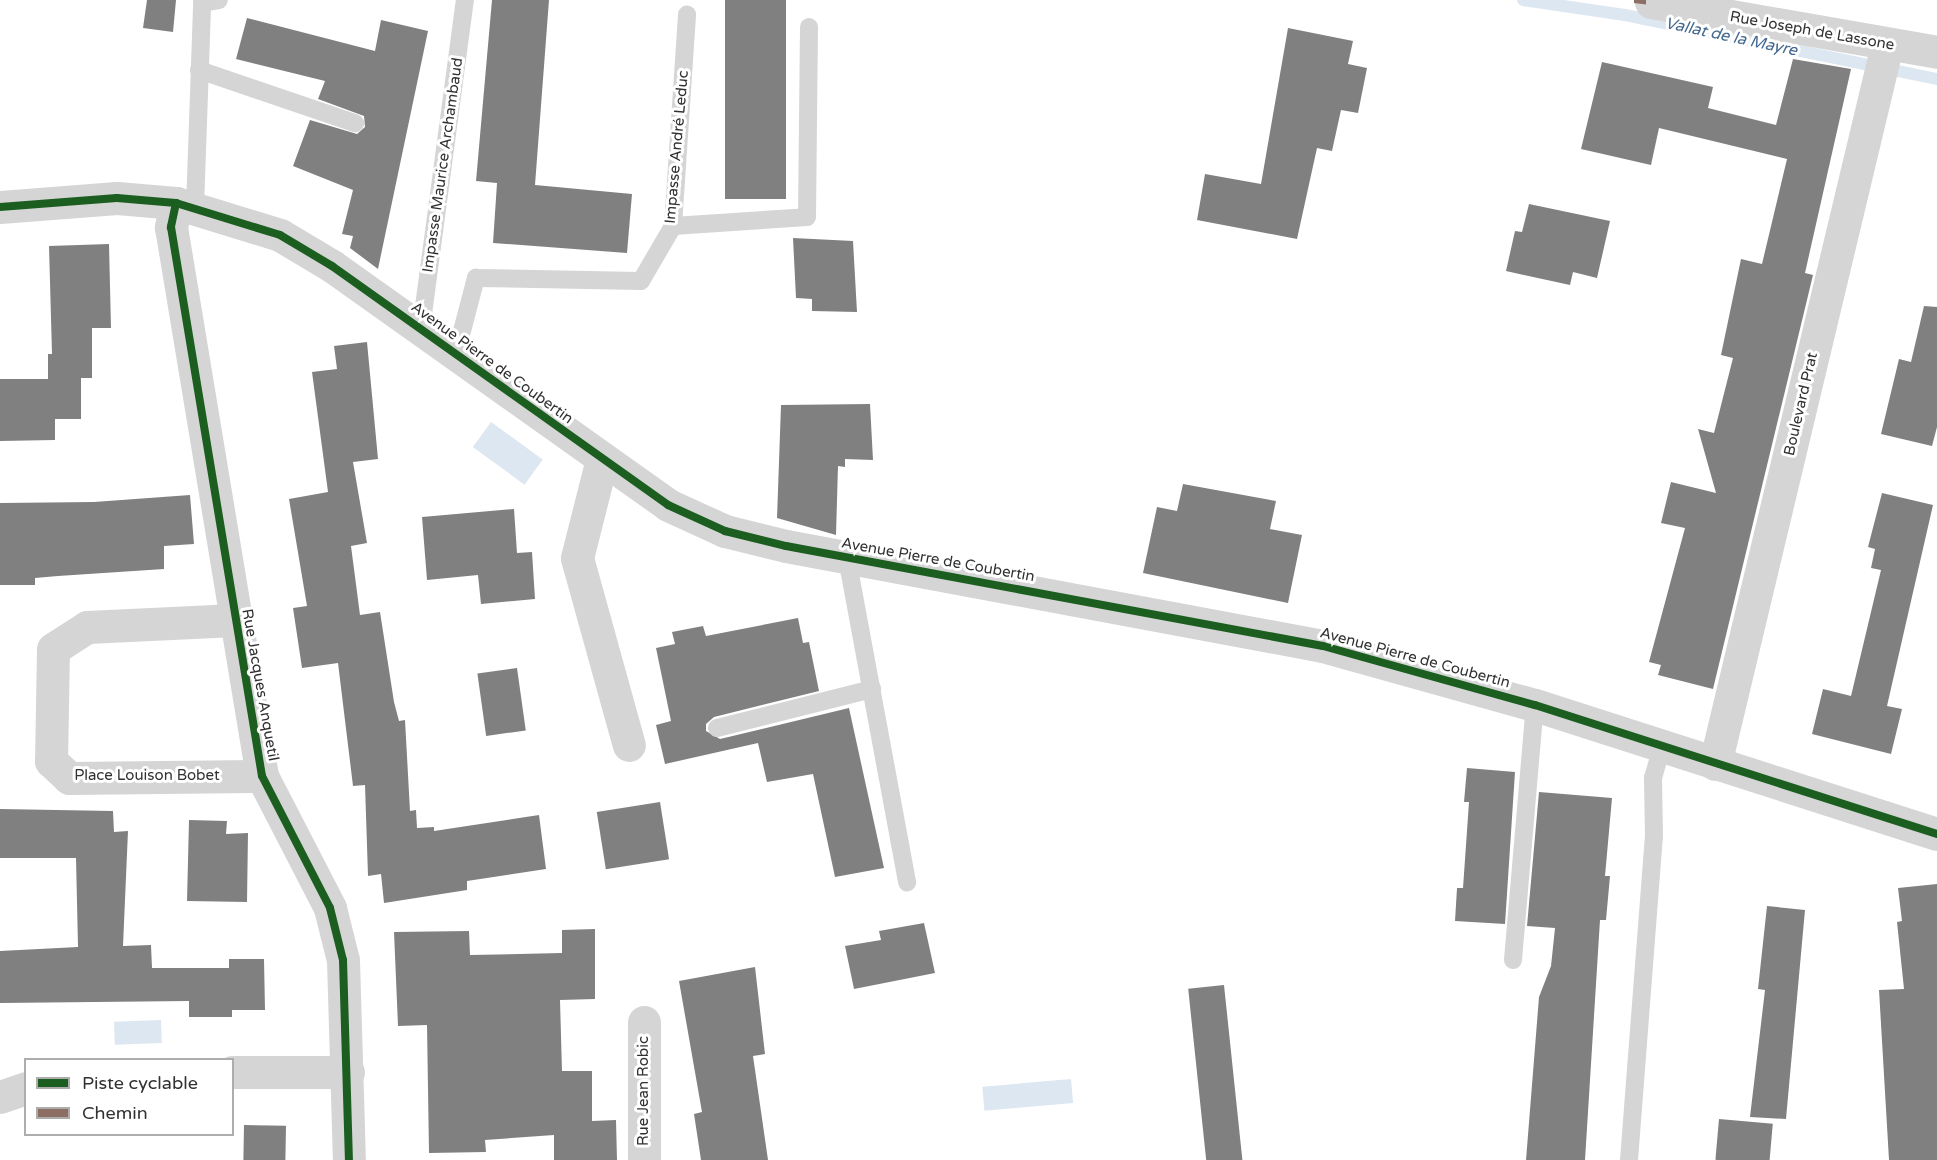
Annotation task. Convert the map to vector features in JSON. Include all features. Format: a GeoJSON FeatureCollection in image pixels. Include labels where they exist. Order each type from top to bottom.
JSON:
{"type":"FeatureCollection","features":[{"type":"Feature","properties":{"kind":"street","name":"Rue Joseph de Lassone"},"geometry":{"type":"LineString","coordinates":[[1652,2],[1776,12],[1887,45],[1937,52]]}},
{"type":"Feature","properties":{"kind":"street","name":"Boulevard Prat"},"geometry":{"type":"LineString","coordinates":[[1715,764],[1887,45]]}},
{"type":"Feature","properties":{"kind":"street","name":"Avenue Pierre de Coubertin"},"geometry":{"type":"LineString","coordinates":[[0,207],[117,198],[185,205],[280,235],[332,266],[668,505],[725,531],[847,558],[1248,630],[1379,660],[1535,705],[1937,834]]}},
{"type":"Feature","properties":{"kind":"street","name":"Rue Jacques Anquetil"},"geometry":{"type":"LineString","coordinates":[[185,205],[171,227],[262,776],[330,908],[343,960],[349,1160]]}},
{"type":"Feature","properties":{"kind":"street"},"geometry":{"type":"LineString","coordinates":[[602,459],[577,558],[629,745]]}},
{"type":"Feature","properties":{"kind":"street","name":"Place Louison Bobet"},"geometry":{"type":"LineString","coordinates":[[235,620],[87,627],[53,649],[51,761],[69,778],[262,776]]}},
{"type":"Feature","properties":{"kind":"street","name":"Rue Jean Robic"},"geometry":{"type":"LineString","coordinates":[[644,1022],[644,1160]]}},
{"type":"Feature","properties":{"kind":"street"},"geometry":{"type":"LineString","coordinates":[[234,1072],[348,1072]]}},
{"type":"Feature","properties":{"kind":"street"},"geometry":{"type":"LineString","coordinates":[[0,1096],[24,1089]]}},
{"type":"Feature","properties":{"kind":"lane"},"geometry":{"type":"LineString","coordinates":[[185,205],[199,70],[202,3],[219,0]]}},
{"type":"Feature","properties":{"kind":"lane","name":"Impasse Maurice Archambaud"},"geometry":{"type":"LineString","coordinates":[[421,329],[465,0]]}},
{"type":"Feature","properties":{"kind":"lane","name":"Impasse André Leduc"},"geometry":{"type":"LineString","coordinates":[[456,354],[477,278],[641,281],[673,226],[687,14]]}},
{"type":"Feature","properties":{"kind":"lane"},"geometry":{"type":"LineString","coordinates":[[673,226],[807,217],[809,27]]}},
{"type":"Feature","properties":{"kind":"lane"},"geometry":{"type":"LineString","coordinates":[[199,70],[355,123]]}},
{"type":"Feature","properties":{"kind":"lane"},"geometry":{"type":"LineString","coordinates":[[847,558],[907,882]]}},
{"type":"Feature","properties":{"kind":"lane"},"geometry":{"type":"LineString","coordinates":[[717,728],[872,688]]}},
{"type":"Feature","properties":{"kind":"lane"},"geometry":{"type":"LineString","coordinates":[[1513,960],[1535,705]]}},
{"type":"Feature","properties":{"kind":"lane"},"geometry":{"type":"LineString","coordinates":[[1629,1160],[1654,837],[1653,778],[1662,747]]}},
{"type":"Feature","properties":{"kind":"shaded area"},"geometry":{"type":"Polygon","coordinates":[[[491,422],[543,460],[525,485],[473,447],[491,422]]]}},
{"type":"Feature","properties":{"kind":"shaded area"},"geometry":{"type":"Polygon","coordinates":[[[161,1020],[162,1043],[115,1045],[114,1022],[161,1020]]]}},
{"type":"Feature","properties":{"kind":"shaded area"},"geometry":{"type":"Polygon","coordinates":[[[1071,1079],[1073,1103],[984,1111],[982,1087],[1071,1079]]]}},
{"type":"Feature","properties":{"kind":"building"},"geometry":{"type":"Polygon","coordinates":[[[147,0],[176,0],[173,32],[143,28],[147,0]]]}},
{"type":"Feature","properties":{"kind":"building"},"geometry":{"type":"Polygon","coordinates":[[[492,0],[549,0],[535,185],[632,194],[627,253],[493,243],[497,183],[476,181],[492,0]]]}},
{"type":"Feature","properties":{"kind":"building"},"geometry":{"type":"Polygon","coordinates":[[[725,0],[786,0],[786,199],[725,199],[725,0]]]}},
{"type":"Feature","properties":{"kind":"building"},"geometry":{"type":"Polygon","coordinates":[[[247,18],[375,51],[381,20],[428,31],[378,269],[350,248],[353,236],[342,234],[353,190],[293,166],[310,120],[357,134],[365,127],[364,116],[318,99],[325,81],[236,59],[247,18]]]}},
{"type":"Feature","properties":{"kind":"building"},"geometry":{"type":"Polygon","coordinates":[[[1288,28],[1353,41],[1348,64],[1367,68],[1358,113],[1341,110],[1332,151],[1317,148],[1297,239],[1197,220],[1205,174],[1261,184],[1288,28]]]}},
{"type":"Feature","properties":{"kind":"building"},"geometry":{"type":"Polygon","coordinates":[[[1793,59],[1851,69],[1805,273],[1813,275],[1713,689],[1658,675],[1661,665],[1649,662],[1685,528],[1661,523],[1671,482],[1716,493],[1698,429],[1714,433],[1733,358],[1721,355],[1741,259],[1762,264],[1787,159],[1659,128],[1651,165],[1581,149],[1602,62],[1713,87],[1708,108],[1776,125],[1793,59]]]}},
{"type":"Feature","properties":{"kind":"building"},"geometry":{"type":"Polygon","coordinates":[[[1529,204],[1610,221],[1597,278],[1573,272],[1570,285],[1506,271],[1515,231],[1522,232],[1529,204]]]}},
{"type":"Feature","properties":{"kind":"building"},"geometry":{"type":"Polygon","coordinates":[[[793,238],[853,241],[857,312],[812,311],[812,299],[796,298],[793,238]]]}},
{"type":"Feature","properties":{"kind":"building"},"geometry":{"type":"Polygon","coordinates":[[[109,244],[111,328],[92,328],[92,378],[81,378],[81,419],[55,419],[55,440],[0,441],[0,379],[48,379],[48,354],[52,354],[49,246],[109,244]]]}},
{"type":"Feature","properties":{"kind":"building"},"geometry":{"type":"Polygon","coordinates":[[[1924,306],[1937,307],[1937,427],[1932,446],[1881,434],[1899,359],[1911,362],[1924,306]]]}},
{"type":"Feature","properties":{"kind":"building"},"geometry":{"type":"Polygon","coordinates":[[[367,342],[378,459],[353,462],[367,543],[351,546],[360,615],[380,612],[394,702],[399,721],[405,720],[410,811],[416,810],[417,828],[434,827],[434,831],[539,815],[546,869],[467,881],[467,890],[384,903],[381,874],[368,876],[365,785],[353,786],[338,663],[302,668],[293,608],[307,606],[289,499],[328,492],[312,372],[337,369],[334,346],[367,342]]]}},
{"type":"Feature","properties":{"kind":"building"},"geometry":{"type":"Polygon","coordinates":[[[870,404],[873,460],[845,459],[845,467],[838,466],[836,535],[777,518],[781,405],[870,404]]]}},
{"type":"Feature","properties":{"kind":"building"},"geometry":{"type":"Polygon","coordinates":[[[1183,484],[1276,501],[1270,529],[1302,535],[1288,603],[1143,573],[1157,507],[1177,511],[1183,484]]]}},
{"type":"Feature","properties":{"kind":"building"},"geometry":{"type":"Polygon","coordinates":[[[1882,493],[1933,505],[1887,706],[1902,709],[1891,754],[1812,734],[1823,689],[1851,696],[1881,570],[1871,568],[1875,549],[1868,547],[1882,493]]]}},
{"type":"Feature","properties":{"kind":"building"},"geometry":{"type":"Polygon","coordinates":[[[190,495],[194,544],[164,546],[164,569],[35,578],[35,585],[0,585],[0,503],[94,502],[190,495]]]}},
{"type":"Feature","properties":{"kind":"building"},"geometry":{"type":"Polygon","coordinates":[[[514,509],[517,553],[532,552],[535,599],[481,604],[478,575],[427,580],[422,517],[514,509]]]}},
{"type":"Feature","properties":{"kind":"building"},"geometry":{"type":"Polygon","coordinates":[[[798,618],[803,643],[809,642],[819,691],[714,717],[706,724],[706,731],[720,739],[849,708],[884,868],[835,877],[813,774],[767,782],[758,743],[665,764],[656,725],[671,721],[656,648],[675,644],[672,632],[703,626],[706,636],[798,618]]]}},
{"type":"Feature","properties":{"kind":"building"},"geometry":{"type":"Polygon","coordinates":[[[517,668],[526,730],[486,736],[477,674],[517,668]]]}},
{"type":"Feature","properties":{"kind":"building"},"geometry":{"type":"Polygon","coordinates":[[[1467,768],[1515,772],[1505,924],[1455,921],[1457,888],[1463,888],[1469,802],[1464,802],[1467,768]]]}},
{"type":"Feature","properties":{"kind":"building"},"geometry":{"type":"Polygon","coordinates":[[[1539,792],[1612,798],[1605,876],[1610,876],[1606,920],[1600,920],[1585,1160],[1526,1160],[1539,997],[1551,966],[1555,928],[1527,926],[1539,792]]]}},
{"type":"Feature","properties":{"kind":"building"},"geometry":{"type":"Polygon","coordinates":[[[660,802],[669,859],[606,869],[597,812],[660,802]]]}},
{"type":"Feature","properties":{"kind":"building"},"geometry":{"type":"Polygon","coordinates":[[[0,809],[113,811],[114,832],[128,831],[123,946],[151,945],[152,968],[229,968],[229,959],[264,959],[265,1010],[232,1010],[232,1017],[189,1017],[189,1001],[0,1003],[0,951],[78,947],[76,858],[0,858],[0,809]]]}},
{"type":"Feature","properties":{"kind":"building"},"geometry":{"type":"Polygon","coordinates":[[[189,820],[227,821],[226,834],[248,833],[247,902],[187,901],[189,820]]]}},
{"type":"Feature","properties":{"kind":"building"},"geometry":{"type":"Polygon","coordinates":[[[1937,884],[1937,1160],[1889,1160],[1879,990],[1904,989],[1897,922],[1902,921],[1898,888],[1937,884]]]}},
{"type":"Feature","properties":{"kind":"building"},"geometry":{"type":"Polygon","coordinates":[[[1767,906],[1805,910],[1786,1119],[1750,1117],[1765,990],[1758,989],[1767,906]]]}},
{"type":"Feature","properties":{"kind":"building"},"geometry":{"type":"Polygon","coordinates":[[[924,923],[935,973],[854,989],[845,946],[881,940],[879,931],[924,923]]]}},
{"type":"Feature","properties":{"kind":"building"},"geometry":{"type":"Polygon","coordinates":[[[595,929],[595,999],[560,1000],[562,1071],[592,1071],[592,1121],[616,1120],[617,1160],[554,1160],[554,1135],[485,1140],[486,1152],[429,1153],[427,1025],[398,1026],[394,932],[469,931],[470,955],[562,953],[562,930],[595,929]]]}},
{"type":"Feature","properties":{"kind":"building"},"geometry":{"type":"Polygon","coordinates":[[[755,967],[765,1054],[753,1056],[768,1160],[701,1160],[694,1114],[702,1112],[679,981],[755,967]]]}},
{"type":"Feature","properties":{"kind":"building"},"geometry":{"type":"Polygon","coordinates":[[[1224,985],[1242,1160],[1206,1160],[1188,989],[1224,985]]]}},
{"type":"Feature","properties":{"kind":"building"},"geometry":{"type":"Polygon","coordinates":[[[1719,1119],[1773,1124],[1770,1160],[1715,1160],[1719,1119]]]}},
{"type":"Feature","properties":{"kind":"building"},"geometry":{"type":"Polygon","coordinates":[[[244,1125],[286,1126],[285,1160],[243,1160],[244,1125]]]}},
{"type":"Feature","properties":{"kind":"waterway","name":"Vallat de la Mayre"},"geometry":{"type":"LineString","coordinates":[[1523,0],[1625,15],[1937,79]]}},
{"type":"Feature","properties":{"kind":"marked path"},"geometry":{"type":"LineString","coordinates":[[1634,0],[1651,2]]}},
{"type":"Feature","properties":{"kind":"cycle path"},"geometry":{"type":"LineString","coordinates":[[0,207],[117,198],[176,203],[280,235],[332,266],[668,505],[725,531],[786,546],[1323,646],[1535,705],[1937,834]]}},
{"type":"Feature","properties":{"kind":"cycle path"},"geometry":{"type":"LineString","coordinates":[[176,203],[171,227],[262,776],[330,908],[343,960],[349,1160]]}}]}
